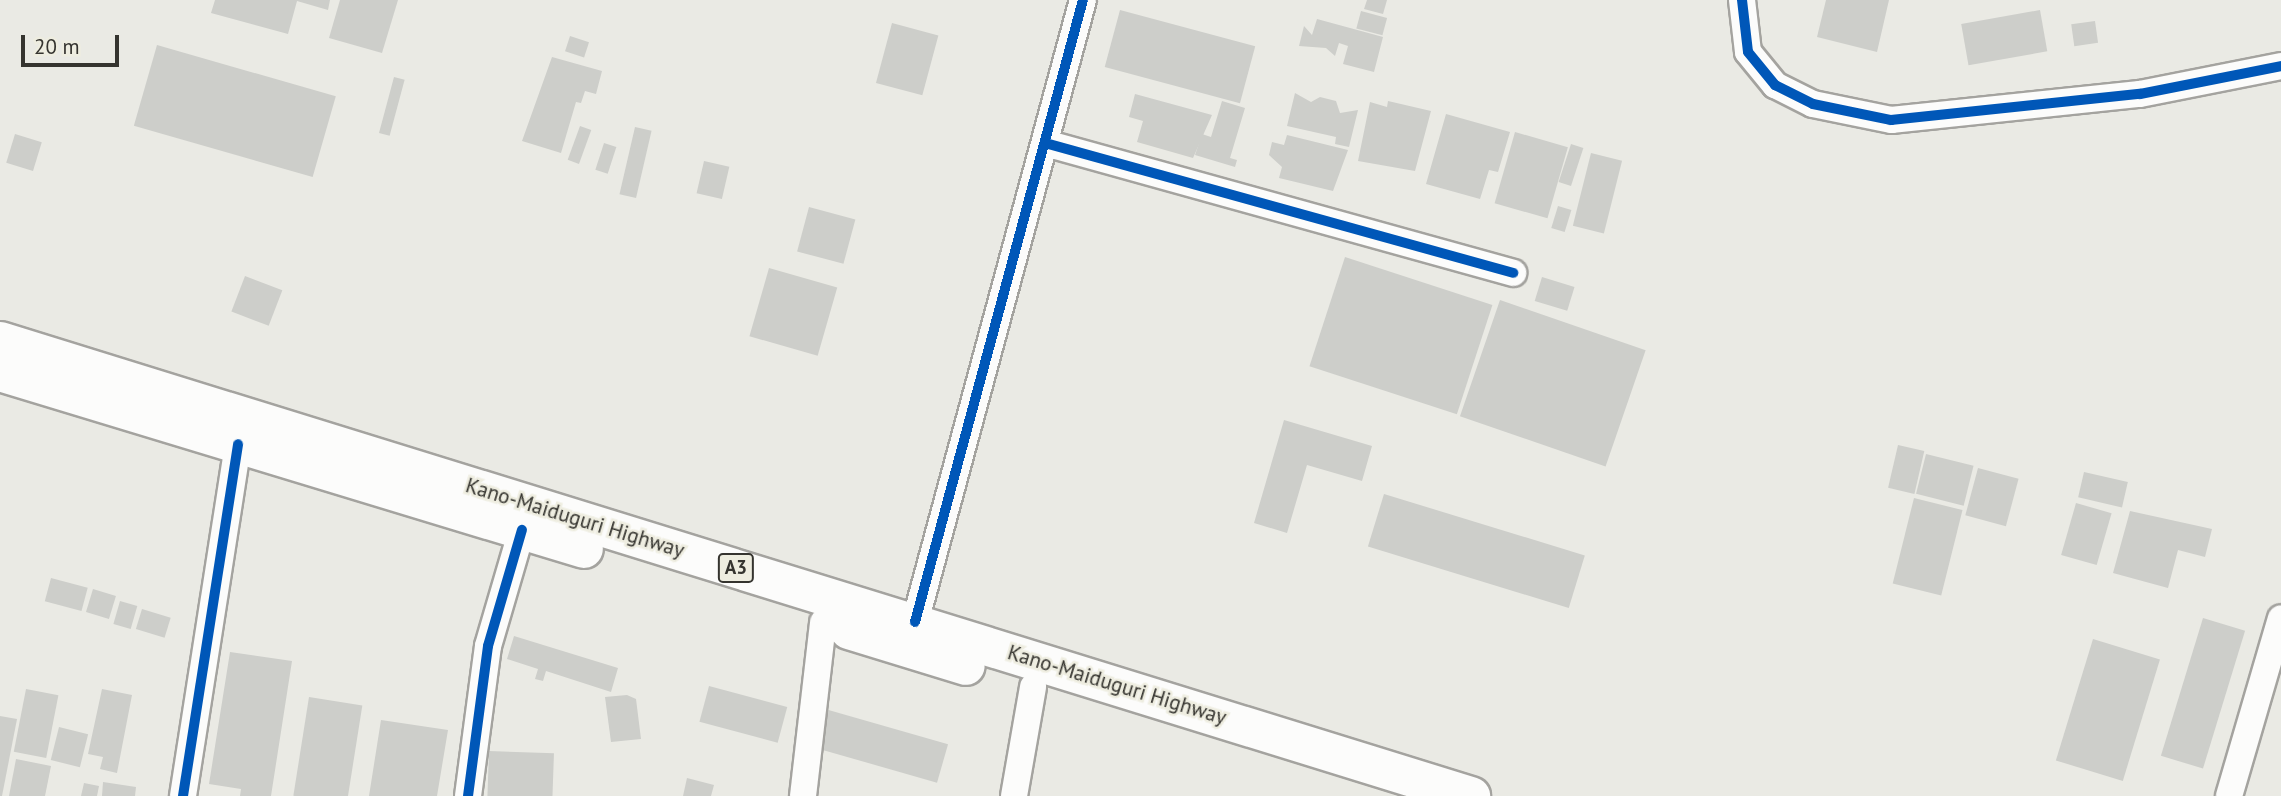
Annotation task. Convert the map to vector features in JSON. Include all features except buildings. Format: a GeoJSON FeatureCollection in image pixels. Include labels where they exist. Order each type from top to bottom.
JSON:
{"type":"FeatureCollection","features":[{"type":"Feature","properties":{"kind":"highway","name":"Kano-Maiduguri Highway"},"geometry":{"type":"LineString","coordinates":[[0,341],[412,482],[522,530],[1389,796]]}},
{"type":"Feature","properties":{"kind":"highway","name":"Kano-Maiduguri Highway"},"geometry":{"type":"LineString","coordinates":[[0,372],[238,444],[412,482],[915,622],[1471,796]]}},
{"type":"Feature","properties":{"kind":"street"},"geometry":{"type":"LineString","coordinates":[[915,622],[1083,0]]}},
{"type":"Feature","properties":{"kind":"street"},"geometry":{"type":"LineString","coordinates":[[1742,0],[1748,52],[1775,85],[1813,104],[1891,120],[2140,94],[2281,66]]}},
{"type":"Feature","properties":{"kind":"street"},"geometry":{"type":"LineString","coordinates":[[1045,143],[1513,273]]}},
{"type":"Feature","properties":{"kind":"street"},"geometry":{"type":"LineString","coordinates":[[183,796],[238,444]]}},
{"type":"Feature","properties":{"kind":"street"},"geometry":{"type":"LineString","coordinates":[[468,796],[488,646],[522,530]]}},
{"type":"Feature","properties":{"kind":"street"},"geometry":{"type":"LineString","coordinates":[[2229,796],[2281,618]]}},
{"type":"Feature","properties":{"kind":"street"},"geometry":{"type":"LineString","coordinates":[[803,796],[823,622]]}},
{"type":"Feature","properties":{"kind":"street"},"geometry":{"type":"LineString","coordinates":[[1014,796],[1033,687]]}},
{"type":"Feature","properties":{"kind":"cycle path"},"geometry":{"type":"LineString","coordinates":[[915,622],[1083,0]]}},
{"type":"Feature","properties":{"kind":"cycle path"},"geometry":{"type":"LineString","coordinates":[[1742,0],[1748,52],[1775,85],[1813,104],[1891,120],[2140,94],[2281,66]]}},
{"type":"Feature","properties":{"kind":"cycle path"},"geometry":{"type":"LineString","coordinates":[[1045,143],[1513,273]]}},
{"type":"Feature","properties":{"kind":"cycle path"},"geometry":{"type":"LineString","coordinates":[[183,796],[238,444]]}},
{"type":"Feature","properties":{"kind":"cycle path"},"geometry":{"type":"LineString","coordinates":[[468,796],[488,646],[522,530]]}}]}
